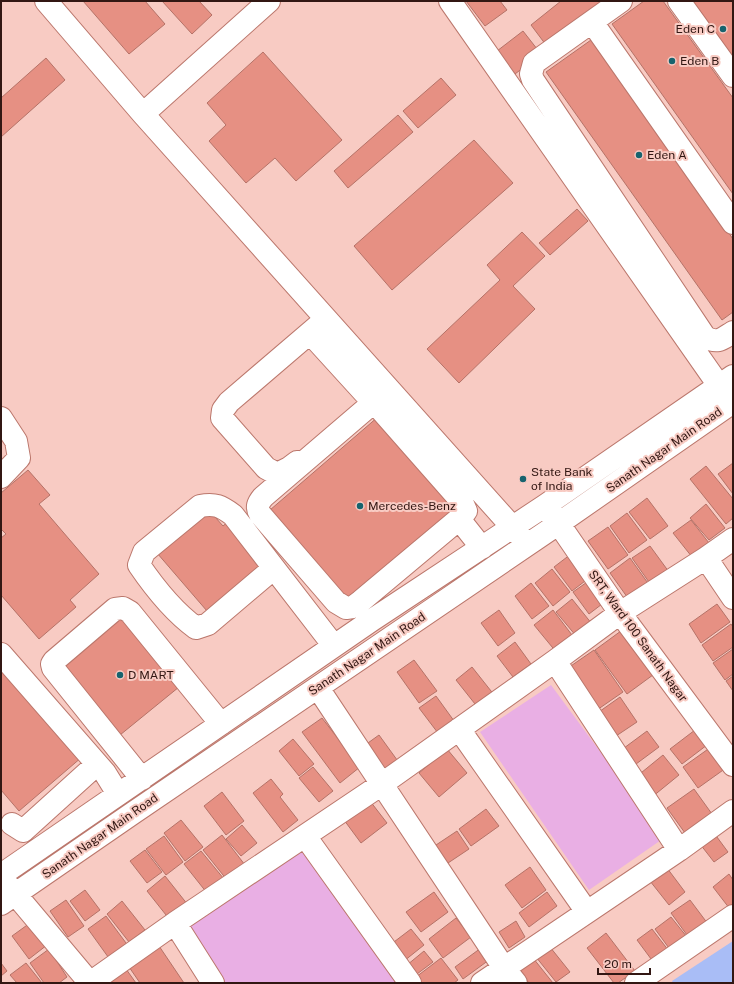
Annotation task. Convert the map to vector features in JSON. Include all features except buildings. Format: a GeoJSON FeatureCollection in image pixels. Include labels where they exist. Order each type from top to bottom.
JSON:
{"type":"FeatureCollection","features":[{"type":"Feature","properties":{"kind":"street"},"geometry":{"type":"LineString","coordinates":[[46,1],[143,114],[326,319],[380,394],[462,502],[466,511],[459,519],[361,601],[353,607],[346,608],[336,602],[260,514],[258,505],[263,497],[380,394]]}},
{"type":"Feature","properties":{"kind":"street"},"geometry":{"type":"LineString","coordinates":[[143,114],[269,1]]}},
{"type":"Feature","properties":{"kind":"street"},"geometry":{"type":"LineString","coordinates":[[450,1],[726,380],[732,403]]}},
{"type":"Feature","properties":{"kind":"street"},"geometry":{"type":"LineString","coordinates":[[620,1],[534,63],[531,74],[533,80],[705,337],[713,341],[721,340],[733,332]]}},
{"type":"Feature","properties":{"kind":"street"},"geometry":{"type":"LineString","coordinates":[[679,1],[733,76]]}},
{"type":"Feature","properties":{"kind":"street"},"geometry":{"type":"LineString","coordinates":[[592,22],[733,223]]}},
{"type":"Feature","properties":{"kind":"street"},"geometry":{"type":"LineString","coordinates":[[326,319],[229,402],[223,410],[222,418],[266,468],[277,474],[289,468],[380,394]]}},
{"type":"Feature","properties":{"kind":"street"},"geometry":{"type":"LineString","coordinates":[[310,333],[380,394],[528,544]]}},
{"type":"Feature","properties":{"kind":"street","name":"Sanath Nagar Main Road"},"geometry":{"type":"LineString","coordinates":[[1,876],[334,646],[513,528],[726,380]]}},
{"type":"Feature","properties":{"kind":"street","name":"Sanath Nagar Main Road"},"geometry":{"type":"LineString","coordinates":[[8,899],[558,524],[732,403]]}},
{"type":"Feature","properties":{"kind":"street"},"geometry":{"type":"LineString","coordinates":[[1,418],[16,441],[19,458],[1,477]]}},
{"type":"Feature","properties":{"kind":"street"},"geometry":{"type":"LineString","coordinates":[[274,568],[208,624],[196,628],[186,621],[154,585],[139,565],[144,552],[200,506],[212,504],[228,511],[233,515],[274,568],[334,646]]}},
{"type":"Feature","properties":{"kind":"street","name":"SRT, Ward 100 Sanath Nagar"},"geometry":{"type":"LineString","coordinates":[[546,505],[620,613],[733,765]]}},
{"type":"Feature","properties":{"kind":"street"},"geometry":{"type":"LineString","coordinates":[[459,519],[482,548]]}},
{"type":"Feature","properties":{"kind":"street"},"geometry":{"type":"LineString","coordinates":[[1,876],[8,899],[90,983],[175,923],[382,784],[620,613],[733,539]]}},
{"type":"Feature","properties":{"kind":"street"},"geometry":{"type":"LineString","coordinates":[[706,558],[733,598]]}},
{"type":"Feature","properties":{"kind":"street"},"geometry":{"type":"LineString","coordinates":[[142,778],[53,668],[52,664],[115,609],[123,608],[130,612],[221,724]]}},
{"type":"Feature","properties":{"kind":"street"},"geometry":{"type":"LineString","coordinates":[[1,654],[97,764],[118,794]]}},
{"type":"Feature","properties":{"kind":"street"},"geometry":{"type":"LineString","coordinates":[[555,661],[679,850]]}},
{"type":"Feature","properties":{"kind":"street"},"geometry":{"type":"LineString","coordinates":[[318,688],[510,975]]}},
{"type":"Feature","properties":{"kind":"street"},"geometry":{"type":"LineString","coordinates":[[459,730],[587,912]]}},
{"type":"Feature","properties":{"kind":"street"},"geometry":{"type":"LineString","coordinates":[[12,824],[23,831],[97,764]]}},
{"type":"Feature","properties":{"kind":"street"},"geometry":{"type":"LineString","coordinates":[[482,983],[510,975],[587,912],[679,850],[733,811]]}},
{"type":"Feature","properties":{"kind":"street"},"geometry":{"type":"LineString","coordinates":[[305,836],[410,983]]}},
{"type":"Feature","properties":{"kind":"street"},"geometry":{"type":"LineString","coordinates":[[636,983],[732,920]]}},
{"type":"Feature","properties":{"kind":"street"},"geometry":{"type":"LineString","coordinates":[[175,923],[213,983]]}},
{"type":"Feature","properties":{"kind":"shaded area"},"geometry":{"type":"Polygon","coordinates":[[[551,685],[664,838],[589,890],[480,732],[551,685]]]}},
{"type":"Feature","properties":{"kind":"shaded area"},"geometry":{"type":"Polygon","coordinates":[[[303,843],[405,983],[218,983],[181,925],[303,843]]]}},
{"type":"Feature","properties":{"kind":"water"},"geometry":{"type":"Polygon","coordinates":[[[733,941],[733,983],[673,983],[672,981],[733,941]]]}},
{"type":"Feature","properties":{"kind":"place","name":"Eden C"},"geometry":{"type":"Point","coordinates":[723,29]}},
{"type":"Feature","properties":{"kind":"place","name":"Eden B"},"geometry":{"type":"Point","coordinates":[672,61]}},
{"type":"Feature","properties":{"kind":"place","name":"Eden A"},"geometry":{"type":"Point","coordinates":[639,155]}},
{"type":"Feature","properties":{"kind":"place","name":"State Bank of India"},"geometry":{"type":"Point","coordinates":[523,479]}},
{"type":"Feature","properties":{"kind":"place","name":"Mercedes-Benz"},"geometry":{"type":"Point","coordinates":[360,506]}},
{"type":"Feature","properties":{"kind":"place","name":"D MART"},"geometry":{"type":"Point","coordinates":[120,675]}}]}
